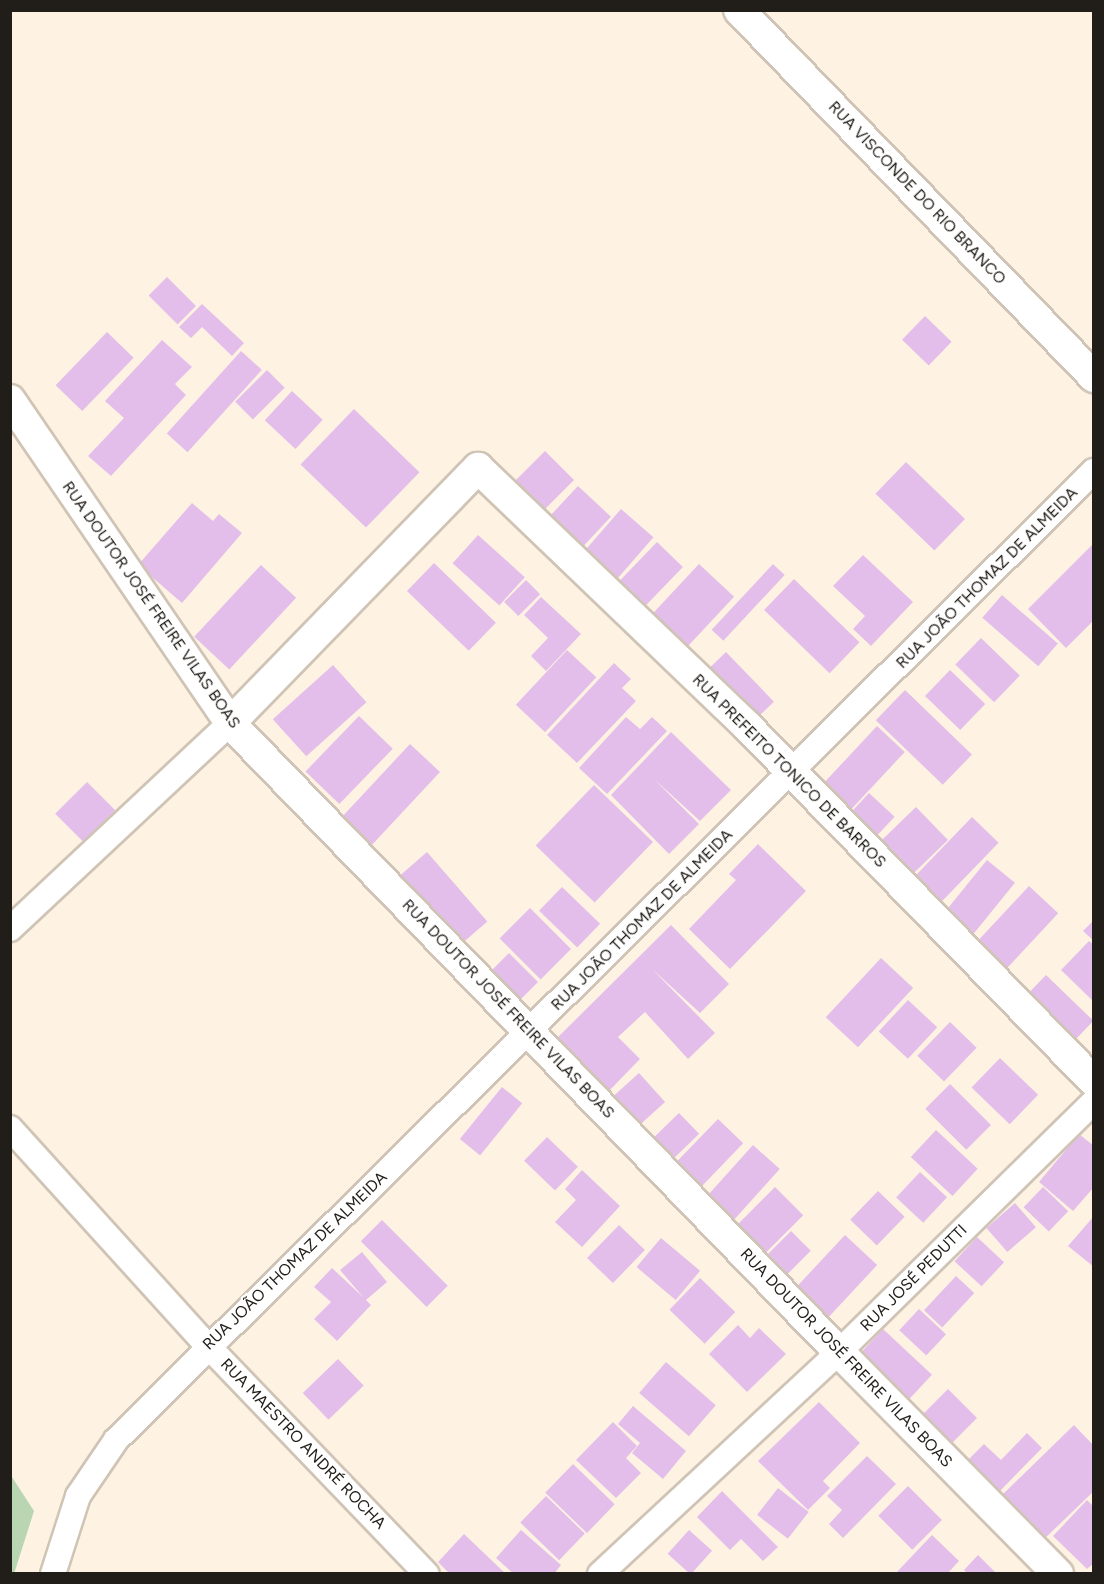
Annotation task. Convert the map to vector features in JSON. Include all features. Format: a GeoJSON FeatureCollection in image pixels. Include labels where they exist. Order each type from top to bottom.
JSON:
{"type":"FeatureCollection","features":[{"type":"Feature","properties":{"kind":"street","name":"RUA VISCONDE DO RIO BRANCO"},"geometry":{"type":"LineString","coordinates":[[739,10],[1094,377]]}},
{"type":"Feature","properties":{"kind":"street","name":"RUA DOUTOR JOSÉ FREIRE VILAS BOAS"},"geometry":{"type":"LineString","coordinates":[[10,400],[230,723],[839,1352],[1058,1574]]}},
{"type":"Feature","properties":{"kind":"street","name":"RUA PREFEITO TONICO DE BARROS"},"geometry":{"type":"LineString","coordinates":[[230,723],[478,468],[792,772],[1094,1081]]}},
{"type":"Feature","properties":{"kind":"street","name":"RUA JOÃO THOMAZ DE ALMEIDA"},"geometry":{"type":"LineString","coordinates":[[53,1574],[78,1496],[116,1440],[208,1346],[530,1031],[1094,471]]}},
{"type":"Feature","properties":{"kind":"street"},"geometry":{"type":"LineString","coordinates":[[10,929],[230,723]]}},
{"type":"Feature","properties":{"kind":"street","name":"RUA JOSÉ PEDUTTI"},"geometry":{"type":"LineString","coordinates":[[600,1574],[839,1352],[1094,1101]]}},
{"type":"Feature","properties":{"kind":"street","name":"RUA MAESTRO ANDRÉ ROCHA"},"geometry":{"type":"LineString","coordinates":[[10,1128],[208,1346],[428,1574]]}},
{"type":"Feature","properties":{"kind":"green space"},"geometry":{"type":"Polygon","coordinates":[[[10,1474],[34,1511],[14,1574],[10,1573],[10,1474]]]}},
{"type":"Feature","properties":{"kind":"building"},"geometry":{"type":"Polygon","coordinates":[[[167,277],[196,306],[178,324],[149,295],[167,277]]]}},
{"type":"Feature","properties":{"kind":"building"},"geometry":{"type":"Polygon","coordinates":[[[202,304],[244,343],[232,356],[202,327],[191,338],[179,327],[202,304]]]}},
{"type":"Feature","properties":{"kind":"building"},"geometry":{"type":"Polygon","coordinates":[[[925,316],[952,342],[929,365],[902,340],[925,316]]]}},
{"type":"Feature","properties":{"kind":"building"},"geometry":{"type":"Polygon","coordinates":[[[107,332],[134,358],[82,411],[56,385],[107,332]]]}},
{"type":"Feature","properties":{"kind":"building"},"geometry":{"type":"Polygon","coordinates":[[[162,340],[192,367],[175,384],[186,395],[111,476],[88,456],[124,418],[105,401],[162,340]]]}},
{"type":"Feature","properties":{"kind":"building"},"geometry":{"type":"Polygon","coordinates":[[[241,351],[262,370],[188,452],[167,433],[241,351]]]}},
{"type":"Feature","properties":{"kind":"building"},"geometry":{"type":"Polygon","coordinates":[[[267,370],[285,388],[253,419],[235,402],[267,370]]]}},
{"type":"Feature","properties":{"kind":"building"},"geometry":{"type":"Polygon","coordinates":[[[292,391],[323,420],[295,449],[265,420],[292,391]]]}},
{"type":"Feature","properties":{"kind":"building"},"geometry":{"type":"Polygon","coordinates":[[[354,409],[419,472],[366,528],[301,464],[354,409]]]}},
{"type":"Feature","properties":{"kind":"building"},"geometry":{"type":"Polygon","coordinates":[[[545,451],[574,480],[537,517],[508,488],[545,451]]]}},
{"type":"Feature","properties":{"kind":"building"},"geometry":{"type":"Polygon","coordinates":[[[906,462],[965,519],[934,551],[875,494],[906,462]]]}},
{"type":"Feature","properties":{"kind":"building"},"geometry":{"type":"Polygon","coordinates":[[[578,486],[611,517],[579,551],[546,520],[578,486]]]}},
{"type":"Feature","properties":{"kind":"building"},"geometry":{"type":"Polygon","coordinates":[[[192,503],[213,521],[219,514],[242,533],[182,603],[138,565],[192,503]]]}},
{"type":"Feature","properties":{"kind":"building"},"geometry":{"type":"Polygon","coordinates":[[[621,509],[653,537],[615,581],[583,553],[621,509]]]}},
{"type":"Feature","properties":{"kind":"building"},"geometry":{"type":"Polygon","coordinates":[[[478,535],[525,577],[499,605],[453,563],[478,535]]]}},
{"type":"Feature","properties":{"kind":"building"},"geometry":{"type":"Polygon","coordinates":[[[657,542],[683,567],[641,610],[615,585],[657,542]]]}},
{"type":"Feature","properties":{"kind":"building"},"geometry":{"type":"Polygon","coordinates":[[[1094,543],[1094,620],[1066,648],[1028,609],[1094,543]]]}},
{"type":"Feature","properties":{"kind":"building"},"geometry":{"type":"Polygon","coordinates":[[[863,555],[913,602],[871,646],[853,629],[865,616],[833,586],[863,555]]]}},
{"type":"Feature","properties":{"kind":"building"},"geometry":{"type":"Polygon","coordinates":[[[434,563],[496,623],[469,651],[407,591],[434,563]]]}},
{"type":"Feature","properties":{"kind":"building"},"geometry":{"type":"Polygon","coordinates":[[[699,564],[734,597],[684,651],[649,618],[699,564]]]}},
{"type":"Feature","properties":{"kind":"building"},"geometry":{"type":"Polygon","coordinates":[[[773,564],[785,575],[723,641],[712,630],[773,564]]]}},
{"type":"Feature","properties":{"kind":"building"},"geometry":{"type":"Polygon","coordinates":[[[261,565],[296,598],[229,669],[194,637],[261,565]]]}},
{"type":"Feature","properties":{"kind":"building"},"geometry":{"type":"Polygon","coordinates":[[[794,579],[859,642],[830,673],[764,610],[794,579]]]}},
{"type":"Feature","properties":{"kind":"building"},"geometry":{"type":"Polygon","coordinates":[[[526,580],[540,594],[518,616],[504,602],[526,580]]]}},
{"type":"Feature","properties":{"kind":"building"},"geometry":{"type":"Polygon","coordinates":[[[1002,595],[1058,644],[1038,666],[982,618],[1002,595]]]}},
{"type":"Feature","properties":{"kind":"building"},"geometry":{"type":"Polygon","coordinates":[[[541,597],[581,634],[546,671],[531,656],[548,638],[524,615],[541,597]]]}},
{"type":"Feature","properties":{"kind":"building"},"geometry":{"type":"Polygon","coordinates":[[[981,638],[1020,676],[994,702],[955,665],[981,638]]]}},
{"type":"Feature","properties":{"kind":"building"},"geometry":{"type":"Polygon","coordinates":[[[567,650],[596,677],[545,732],[516,705],[567,650]]]}},
{"type":"Feature","properties":{"kind":"building"},"geometry":{"type":"Polygon","coordinates":[[[726,652],[774,702],[747,727],[699,678],[726,652]]]}},
{"type":"Feature","properties":{"kind":"building"},"geometry":{"type":"Polygon","coordinates":[[[614,663],[631,679],[622,688],[636,701],[577,763],[547,735],[614,663]]]}},
{"type":"Feature","properties":{"kind":"building"},"geometry":{"type":"Polygon","coordinates":[[[333,665],[366,702],[306,756],[273,719],[333,665]]]}},
{"type":"Feature","properties":{"kind":"building"},"geometry":{"type":"Polygon","coordinates":[[[950,670],[985,704],[960,730],[925,696],[950,670]]]}},
{"type":"Feature","properties":{"kind":"building"},"geometry":{"type":"Polygon","coordinates":[[[905,690],[972,755],[943,785],[876,720],[905,690]]]}},
{"type":"Feature","properties":{"kind":"building"},"geometry":{"type":"Polygon","coordinates":[[[359,716],[393,749],[339,804],[306,771],[359,716]]]}},
{"type":"Feature","properties":{"kind":"building"},"geometry":{"type":"Polygon","coordinates":[[[626,717],[640,729],[652,717],[667,731],[607,794],[579,768],[626,717]]]}},
{"type":"Feature","properties":{"kind":"building"},"geometry":{"type":"Polygon","coordinates":[[[877,726],[905,752],[845,816],[817,790],[877,726]]]}},
{"type":"Feature","properties":{"kind":"building"},"geometry":{"type":"Polygon","coordinates":[[[671,732],[731,790],[700,821],[654,779],[699,824],[669,854],[611,795],[671,732]]]}},
{"type":"Feature","properties":{"kind":"building"},"geometry":{"type":"Polygon","coordinates":[[[410,744],[440,772],[369,848],[339,820],[410,744]]]}},
{"type":"Feature","properties":{"kind":"building"},"geometry":{"type":"Polygon","coordinates":[[[87,782],[115,810],[83,842],[55,814],[87,782]]]}},
{"type":"Feature","properties":{"kind":"building"},"geometry":{"type":"Polygon","coordinates":[[[594,785],[653,842],[595,902],[536,845],[594,785]]]}},
{"type":"Feature","properties":{"kind":"building"},"geometry":{"type":"Polygon","coordinates":[[[869,793],[895,817],[867,846],[842,822],[869,793]]]}},
{"type":"Feature","properties":{"kind":"building"},"geometry":{"type":"Polygon","coordinates":[[[916,807],[948,840],[906,881],[874,848],[916,807]]]}},
{"type":"Feature","properties":{"kind":"building"},"geometry":{"type":"Polygon","coordinates":[[[972,817],[999,843],[940,904],[913,878],[972,817]]]}},
{"type":"Feature","properties":{"kind":"building"},"geometry":{"type":"Polygon","coordinates":[[[758,844],[806,891],[730,969],[689,929],[736,880],[729,874],[758,844]]]}},
{"type":"Feature","properties":{"kind":"building"},"geometry":{"type":"Polygon","coordinates":[[[427,852],[487,921],[453,952],[392,882],[427,852]]]}},
{"type":"Feature","properties":{"kind":"building"},"geometry":{"type":"Polygon","coordinates":[[[987,860],[1015,883],[972,936],[944,913],[987,860]]]}},
{"type":"Feature","properties":{"kind":"building"},"geometry":{"type":"Polygon","coordinates":[[[1029,886],[1058,913],[1005,970],[976,943],[1029,886]]]}},
{"type":"Feature","properties":{"kind":"building"},"geometry":{"type":"Polygon","coordinates":[[[562,887],[600,924],[577,948],[539,911],[562,887]]]}},
{"type":"Feature","properties":{"kind":"building"},"geometry":{"type":"Polygon","coordinates":[[[530,908],[571,949],[541,979],[500,938],[530,908]]]}},
{"type":"Feature","properties":{"kind":"building"},"geometry":{"type":"Polygon","coordinates":[[[1094,920],[1094,941],[1083,931],[1094,920]]]}},
{"type":"Feature","properties":{"kind":"building"},"geometry":{"type":"Polygon","coordinates":[[[671,925],[729,984],[700,1013],[652,969],[715,1033],[688,1059],[645,1012],[618,1037],[640,1059],[607,1093],[549,1046],[671,925]]]}},
{"type":"Feature","properties":{"kind":"building"},"geometry":{"type":"Polygon","coordinates":[[[1089,941],[1094,945],[1094,1002],[1061,970],[1089,941]]]}},
{"type":"Feature","properties":{"kind":"building"},"geometry":{"type":"Polygon","coordinates":[[[509,953],[538,982],[512,1008],[483,979],[509,953]]]}},
{"type":"Feature","properties":{"kind":"building"},"geometry":{"type":"Polygon","coordinates":[[[881,958],[913,988],[858,1047],[826,1017],[881,958]]]}},
{"type":"Feature","properties":{"kind":"building"},"geometry":{"type":"Polygon","coordinates":[[[1046,975],[1093,1021],[1066,1049],[1019,1003],[1046,975]]]}},
{"type":"Feature","properties":{"kind":"building"},"geometry":{"type":"Polygon","coordinates":[[[908,1000],[937,1027],[908,1059],[879,1031],[908,1000]]]}},
{"type":"Feature","properties":{"kind":"building"},"geometry":{"type":"Polygon","coordinates":[[[950,1022],[977,1048],[944,1082],[917,1056],[950,1022]]]}},
{"type":"Feature","properties":{"kind":"building"},"geometry":{"type":"Polygon","coordinates":[[[1000,1058],[1038,1095],[1010,1124],[972,1087],[1000,1058]]]}},
{"type":"Feature","properties":{"kind":"building"},"geometry":{"type":"Polygon","coordinates":[[[639,1073],[665,1102],[630,1133],[604,1104],[639,1073]]]}},
{"type":"Feature","properties":{"kind":"building"},"geometry":{"type":"Polygon","coordinates":[[[950,1084],[991,1125],[966,1150],[925,1109],[950,1084]]]}},
{"type":"Feature","properties":{"kind":"building"},"geometry":{"type":"Polygon","coordinates":[[[502,1087],[522,1103],[480,1155],[460,1139],[502,1087]]]}},
{"type":"Feature","properties":{"kind":"building"},"geometry":{"type":"Polygon","coordinates":[[[679,1113],[699,1134],[665,1167],[645,1146],[679,1113]]]}},
{"type":"Feature","properties":{"kind":"building"},"geometry":{"type":"Polygon","coordinates":[[[718,1119],[743,1143],[694,1194],[669,1170],[718,1119]]]}},
{"type":"Feature","properties":{"kind":"building"},"geometry":{"type":"Polygon","coordinates":[[[936,1130],[978,1169],[952,1196],[911,1157],[936,1130]]]}},
{"type":"Feature","properties":{"kind":"building"},"geometry":{"type":"Polygon","coordinates":[[[1079,1134],[1094,1146],[1094,1187],[1073,1211],[1039,1182],[1079,1134]]]}},
{"type":"Feature","properties":{"kind":"building"},"geometry":{"type":"Polygon","coordinates":[[[547,1137],[578,1167],[555,1191],[524,1161],[547,1137]]]}},
{"type":"Feature","properties":{"kind":"building"},"geometry":{"type":"Polygon","coordinates":[[[753,1145],[780,1169],[731,1223],[704,1199],[753,1145]]]}},
{"type":"Feature","properties":{"kind":"building"},"geometry":{"type":"Polygon","coordinates":[[[582,1170],[620,1206],[582,1247],[555,1222],[576,1200],[565,1189],[582,1170]]]}},
{"type":"Feature","properties":{"kind":"building"},"geometry":{"type":"Polygon","coordinates":[[[920,1172],[947,1197],[923,1223],[896,1198],[920,1172]]]}},
{"type":"Feature","properties":{"kind":"building"},"geometry":{"type":"Polygon","coordinates":[[[775,1187],[803,1215],[756,1263],[728,1234],[775,1187]]]}},
{"type":"Feature","properties":{"kind":"building"},"geometry":{"type":"Polygon","coordinates":[[[1043,1187],[1068,1211],[1049,1231],[1024,1207],[1043,1187]]]}},
{"type":"Feature","properties":{"kind":"building"},"geometry":{"type":"Polygon","coordinates":[[[878,1191],[905,1217],[877,1245],[850,1220],[878,1191]]]}},
{"type":"Feature","properties":{"kind":"building"},"geometry":{"type":"Polygon","coordinates":[[[1015,1203],[1036,1227],[1007,1252],[986,1228],[1015,1203]]]}},
{"type":"Feature","properties":{"kind":"building"},"geometry":{"type":"Polygon","coordinates":[[[1094,1216],[1094,1267],[1068,1246],[1094,1216]]]}},
{"type":"Feature","properties":{"kind":"building"},"geometry":{"type":"Polygon","coordinates":[[[382,1220],[448,1286],[427,1307],[361,1241],[382,1220]]]}},
{"type":"Feature","properties":{"kind":"building"},"geometry":{"type":"Polygon","coordinates":[[[619,1225],[645,1250],[613,1283],[587,1258],[619,1225]]]}},
{"type":"Feature","properties":{"kind":"building"},"geometry":{"type":"Polygon","coordinates":[[[791,1231],[811,1251],[780,1282],[760,1262],[791,1231]]]}},
{"type":"Feature","properties":{"kind":"building"},"geometry":{"type":"Polygon","coordinates":[[[845,1235],[877,1265],[822,1324],[790,1294],[845,1235]]]}},
{"type":"Feature","properties":{"kind":"building"},"geometry":{"type":"Polygon","coordinates":[[[977,1237],[1004,1262],[982,1286],[954,1261],[977,1237]]]}},
{"type":"Feature","properties":{"kind":"building"},"geometry":{"type":"Polygon","coordinates":[[[661,1238],[700,1271],[676,1300],[637,1267],[661,1238]]]}},
{"type":"Feature","properties":{"kind":"building"},"geometry":{"type":"Polygon","coordinates":[[[362,1252],[387,1282],[366,1300],[371,1305],[337,1341],[314,1319],[331,1302],[314,1287],[332,1268],[363,1297],[340,1270],[362,1252]]]}},
{"type":"Feature","properties":{"kind":"building"},"geometry":{"type":"Polygon","coordinates":[[[956,1276],[974,1293],[942,1327],[924,1310],[956,1276]]]}},
{"type":"Feature","properties":{"kind":"building"},"geometry":{"type":"Polygon","coordinates":[[[700,1278],[735,1312],[705,1344],[669,1310],[700,1278]]]}},
{"type":"Feature","properties":{"kind":"building"},"geometry":{"type":"Polygon","coordinates":[[[919,1309],[946,1334],[926,1355],[899,1330],[919,1309]]]}},
{"type":"Feature","properties":{"kind":"building"},"geometry":{"type":"Polygon","coordinates":[[[738,1325],[750,1338],[759,1328],[786,1354],[747,1392],[709,1354],[738,1325]]]}},
{"type":"Feature","properties":{"kind":"building"},"geometry":{"type":"Polygon","coordinates":[[[883,1329],[932,1375],[900,1409],[851,1363],[883,1329]]]}},
{"type":"Feature","properties":{"kind":"building"},"geometry":{"type":"Polygon","coordinates":[[[338,1359],[364,1386],[328,1420],[303,1393],[338,1359]]]}},
{"type":"Feature","properties":{"kind":"building"},"geometry":{"type":"Polygon","coordinates":[[[666,1362],[716,1405],[689,1436],[639,1393],[666,1362]]]}},
{"type":"Feature","properties":{"kind":"building"},"geometry":{"type":"Polygon","coordinates":[[[948,1389],[977,1418],[942,1453],[913,1424],[948,1389]]]}},
{"type":"Feature","properties":{"kind":"building"},"geometry":{"type":"Polygon","coordinates":[[[819,1402],[860,1443],[823,1481],[830,1488],[808,1510],[758,1461],[819,1402]]]}},
{"type":"Feature","properties":{"kind":"building"},"geometry":{"type":"Polygon","coordinates":[[[633,1406],[686,1451],[663,1479],[632,1453],[640,1443],[618,1424],[633,1406]]]}},
{"type":"Feature","properties":{"kind":"building"},"geometry":{"type":"Polygon","coordinates":[[[613,1422],[637,1446],[626,1458],[641,1473],[616,1498],[576,1460],[613,1422]]]}},
{"type":"Feature","properties":{"kind":"building"},"geometry":{"type":"Polygon","coordinates":[[[1074,1425],[1094,1446],[1094,1491],[1040,1543],[998,1499],[1074,1425]]]}},
{"type":"Feature","properties":{"kind":"building"},"geometry":{"type":"Polygon","coordinates":[[[1027,1433],[1042,1448],[1000,1491],[968,1460],[984,1444],[1001,1460],[1027,1433]]]}},
{"type":"Feature","properties":{"kind":"building"},"geometry":{"type":"Polygon","coordinates":[[[867,1456],[896,1484],[843,1538],[829,1524],[842,1510],[827,1496],[867,1456]]]}},
{"type":"Feature","properties":{"kind":"building"},"geometry":{"type":"Polygon","coordinates":[[[573,1464],[615,1504],[587,1533],[545,1493],[573,1464]]]}},
{"type":"Feature","properties":{"kind":"building"},"geometry":{"type":"Polygon","coordinates":[[[908,1486],[942,1520],[912,1550],[878,1516],[908,1486]]]}},
{"type":"Feature","properties":{"kind":"building"},"geometry":{"type":"Polygon","coordinates":[[[778,1488],[809,1512],[788,1539],[757,1515],[778,1488]]]}},
{"type":"Feature","properties":{"kind":"building"},"geometry":{"type":"Polygon","coordinates":[[[722,1491],[778,1547],[763,1561],[741,1539],[730,1550],[697,1517],[722,1491]]]}},
{"type":"Feature","properties":{"kind":"building"},"geometry":{"type":"Polygon","coordinates":[[[546,1496],[585,1534],[559,1560],[520,1523],[546,1496]]]}},
{"type":"Feature","properties":{"kind":"building"},"geometry":{"type":"Polygon","coordinates":[[[1087,1500],[1094,1507],[1094,1563],[1087,1569],[1053,1536],[1087,1500]]]}},
{"type":"Feature","properties":{"kind":"building"},"geometry":{"type":"Polygon","coordinates":[[[521,1530],[561,1565],[554,1574],[514,1574],[496,1558],[521,1530]]]}},
{"type":"Feature","properties":{"kind":"building"},"geometry":{"type":"Polygon","coordinates":[[[689,1530],[712,1551],[691,1574],[668,1554],[689,1530]]]}},
{"type":"Feature","properties":{"kind":"building"},"geometry":{"type":"Polygon","coordinates":[[[464,1534],[506,1574],[450,1574],[438,1562],[464,1534]]]}},
{"type":"Feature","properties":{"kind":"building"},"geometry":{"type":"Polygon","coordinates":[[[932,1535],[959,1561],[947,1574],[895,1574],[932,1535]]]}},
{"type":"Feature","properties":{"kind":"building"},"geometry":{"type":"Polygon","coordinates":[[[978,1555],[997,1574],[968,1574],[964,1570],[978,1555]]]}}]}
